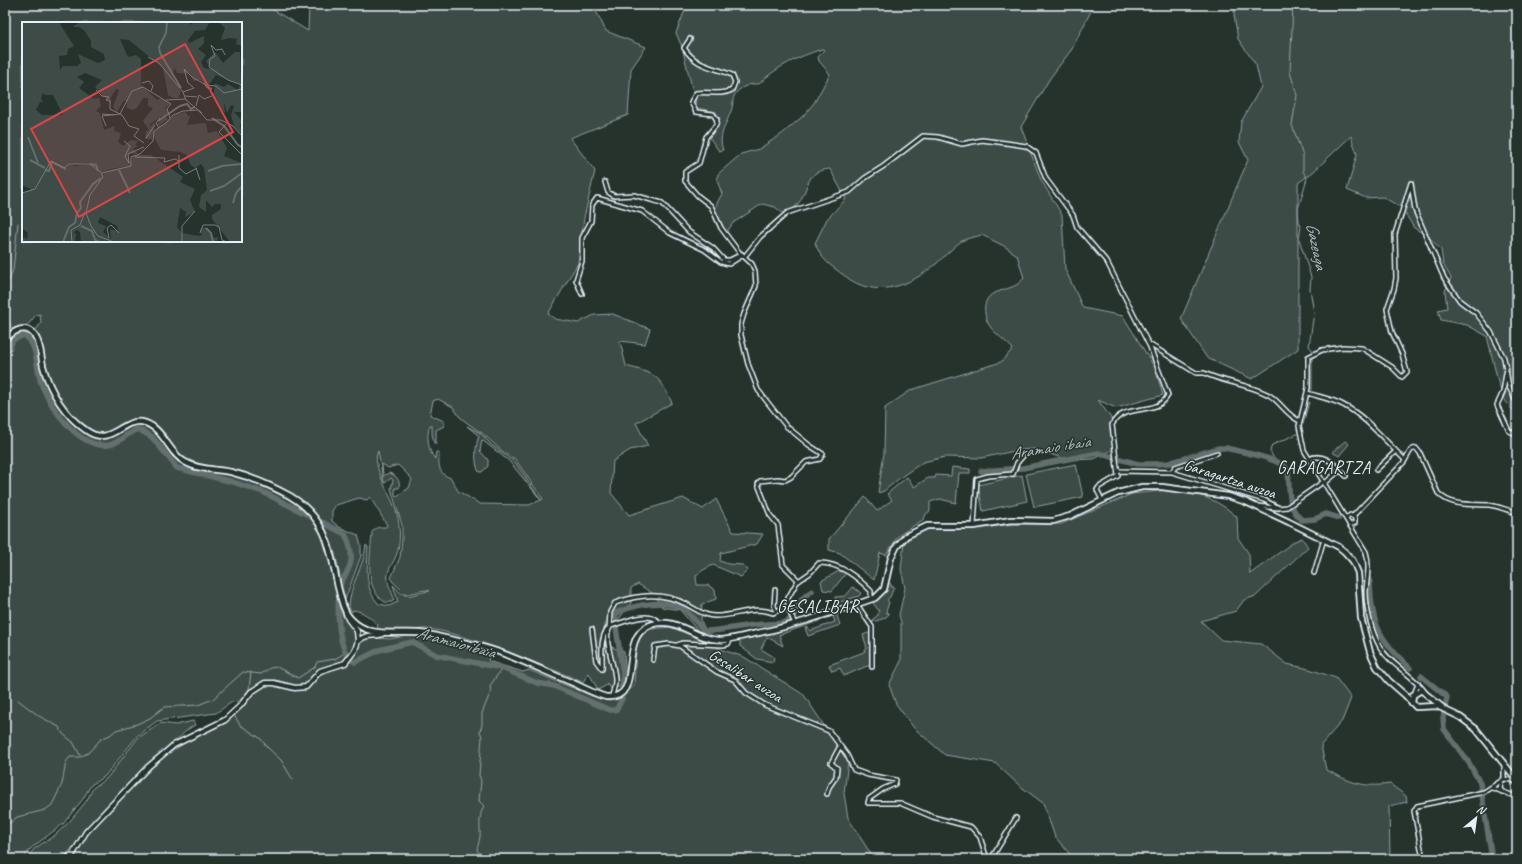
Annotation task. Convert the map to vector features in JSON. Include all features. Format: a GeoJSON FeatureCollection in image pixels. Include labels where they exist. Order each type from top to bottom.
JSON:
{"type":"FeatureCollection","features":[{"type":"Feature","properties":{"kind":"main road"},"geometry":{"type":"LineString","coordinates":[[5,339],[16,330],[24,329],[33,334],[38,341],[43,366],[53,392],[68,413],[90,432],[98,436],[106,436],[134,422],[146,423],[154,428],[184,462],[193,466],[234,473],[255,479],[292,497],[313,515],[322,527],[331,551],[342,601],[346,611],[353,621],[363,628],[375,633],[418,633],[500,652],[599,695],[612,697],[620,694],[627,688],[630,676],[632,648],[636,638],[646,627],[660,623],[680,626],[710,638],[731,638],[794,622],[871,599],[883,591],[892,555],[897,546],[906,536],[927,526],[974,526],[1011,520],[1053,521],[1070,516],[1102,500],[1130,489],[1162,487],[1228,496],[1254,506],[1324,540],[1345,552],[1355,567],[1359,583],[1362,622],[1370,652],[1377,667],[1389,681],[1420,709],[1427,706],[1444,708]]}},
{"type":"Feature","properties":{"kind":"main road"},"geometry":{"type":"LineString","coordinates":[[1402,692],[1414,694],[1421,690],[1426,692],[1430,698],[1476,730],[1516,780]]}},
{"type":"Feature","properties":{"kind":"main road"},"geometry":{"type":"LineString","coordinates":[[1412,703],[1414,694]]}},
{"type":"Feature","properties":{"kind":"main road"},"geometry":{"type":"LineString","coordinates":[[1427,706],[1430,698]]}},
{"type":"Feature","properties":{"kind":"street"},"geometry":{"type":"LineString","coordinates":[[690,39],[684,48],[689,54],[706,67],[732,75],[734,82],[732,90],[727,93],[718,94],[702,92],[696,93],[693,97],[691,102],[692,107],[696,112],[713,114],[717,120],[716,124],[706,137],[699,162],[685,172],[685,181],[698,196],[711,206],[721,228],[752,264],[755,271],[756,281],[754,294],[744,314],[741,335],[748,364],[758,390],[786,426],[809,446],[823,454],[820,459],[806,462],[791,477],[785,480],[764,479],[758,484],[770,515],[778,526],[782,541],[783,563],[799,581]]}},
{"type":"Feature","properties":{"kind":"street"},"geometry":{"type":"LineString","coordinates":[[582,294],[576,280],[582,261],[582,238],[591,221],[592,205],[597,198],[642,211],[670,233],[705,250],[721,262],[729,264],[743,255],[760,237],[787,213],[849,192],[865,178],[884,166],[923,136],[938,137],[962,144],[982,140],[1026,146],[1036,153],[1046,179],[1073,215],[1077,226],[1107,262],[1148,342],[1168,395],[1165,401],[1159,405],[1129,411],[1121,414],[1114,420],[1112,425],[1119,471],[1118,476],[1099,487],[1097,490],[1102,500]]}},
{"type":"Feature","properties":{"kind":"street"},"geometry":{"type":"LineString","coordinates":[[606,182],[608,192],[614,196],[634,195],[664,204],[688,232],[713,248],[724,260],[730,260],[743,255]]}},
{"type":"Feature","properties":{"kind":"street"},"geometry":{"type":"LineString","coordinates":[[1426,692],[1387,656],[1376,639],[1367,603],[1366,592],[1370,562],[1366,552],[1344,514],[1304,450],[1301,439],[1300,422],[1307,393],[1308,357],[1322,350],[1343,347],[1362,348],[1392,367],[1399,376],[1402,377],[1407,372],[1402,354],[1392,332],[1386,309],[1394,289],[1396,278],[1394,249],[1396,228],[1412,183],[1415,210],[1444,278],[1460,301],[1476,313],[1486,325],[1502,355],[1511,395],[1517,403]]}},
{"type":"Feature","properties":{"kind":"street"},"geometry":{"type":"LineString","coordinates":[[1148,342],[1196,373],[1204,373],[1260,390],[1277,401],[1290,415],[1300,422]]}},
{"type":"Feature","properties":{"kind":"street"},"geometry":{"type":"LineString","coordinates":[[1506,372],[1503,392],[1497,405],[1509,431],[1517,434]]}},
{"type":"Feature","properties":{"kind":"street"},"geometry":{"type":"LineString","coordinates":[[1307,393],[1346,406],[1362,418],[1405,460]]}},
{"type":"Feature","properties":{"kind":"street"},"geometry":{"type":"LineString","coordinates":[[1346,519],[1349,515],[1353,516],[1405,460],[1411,450],[1418,449],[1438,493],[1442,497],[1462,504],[1489,505],[1502,510],[1517,512]]}},
{"type":"Feature","properties":{"kind":"street"},"geometry":{"type":"LineString","coordinates":[[1376,470],[1396,451]]}},
{"type":"Feature","properties":{"kind":"street","name":"Garagartza auzoa"},"geometry":{"type":"LineString","coordinates":[[1172,472],[1175,467],[1217,453]]}},
{"type":"Feature","properties":{"kind":"street"},"geometry":{"type":"LineString","coordinates":[[974,526],[977,479],[992,475],[1010,475],[1015,471],[1016,466],[1023,456]]}},
{"type":"Feature","properties":{"kind":"street"},"geometry":{"type":"LineString","coordinates":[[1309,459],[1315,456],[1323,457],[1346,476]]}},
{"type":"Feature","properties":{"kind":"street"},"geometry":{"type":"LineString","coordinates":[[1254,506],[1279,508],[1289,506],[1340,470]]}},
{"type":"Feature","properties":{"kind":"street","name":"Garagartza auzoa"},"geometry":{"type":"LineString","coordinates":[[1119,471],[1172,472],[1264,500],[1279,508]]}},
{"type":"Feature","properties":{"kind":"street"},"geometry":{"type":"LineString","coordinates":[[1349,525],[1356,522],[1353,516]]}},
{"type":"Feature","properties":{"kind":"street"},"geometry":{"type":"LineString","coordinates":[[1314,573],[1324,540]]}},
{"type":"Feature","properties":{"kind":"street"},"geometry":{"type":"LineString","coordinates":[[794,622],[787,606],[788,598],[799,581],[810,573],[819,563],[834,565],[847,571],[872,591],[871,599]]}},
{"type":"Feature","properties":{"kind":"street"},"geometry":{"type":"LineString","coordinates":[[775,590],[775,612]]}},
{"type":"Feature","properties":{"kind":"street"},"geometry":{"type":"LineString","coordinates":[[612,697],[615,680],[612,658],[609,649],[608,629],[610,612],[615,603],[632,596],[649,595],[672,598],[713,616],[733,615],[766,609],[775,612],[787,606]]}},
{"type":"Feature","properties":{"kind":"street"},"geometry":{"type":"LineString","coordinates":[[856,603],[872,627],[872,667]]}},
{"type":"Feature","properties":{"kind":"street"},"geometry":{"type":"LineString","coordinates":[[346,611],[348,620],[357,631],[358,641]]}},
{"type":"Feature","properties":{"kind":"street"},"geometry":{"type":"LineString","coordinates":[[592,629],[596,661],[602,668],[602,640],[606,630],[611,626],[641,618],[651,617],[660,623]]}},
{"type":"Feature","properties":{"kind":"street"},"geometry":{"type":"LineString","coordinates":[[357,635],[363,628]]}},
{"type":"Feature","properties":{"kind":"street"},"geometry":{"type":"LineString","coordinates":[[362,638],[363,628]]}},
{"type":"Feature","properties":{"kind":"street"},"geometry":{"type":"LineString","coordinates":[[65,859],[70,857],[86,832],[148,767],[174,745],[226,720],[251,692],[259,686],[269,682],[295,688],[306,687],[320,671],[339,666],[347,661],[352,655],[358,641],[362,638],[368,634],[381,635],[384,633]]}},
{"type":"Feature","properties":{"kind":"street","name":"Gesalibar auzoa"},"geometry":{"type":"LineString","coordinates":[[653,660],[655,646],[669,644],[677,645],[683,643],[723,646],[728,644],[731,638]]}},
{"type":"Feature","properties":{"kind":"street","name":"Gesalibar auzoa"},"geometry":{"type":"LineString","coordinates":[[677,645],[717,672],[735,680],[746,693],[765,705],[829,731],[846,755],[850,765],[855,770],[872,776],[896,780],[895,784],[883,789],[869,799],[869,803],[900,803],[933,817],[971,827],[980,836],[987,859]]}},
{"type":"Feature","properties":{"kind":"street"},"geometry":{"type":"LineString","coordinates":[[1414,694],[1418,683]]}},
{"type":"Feature","properties":{"kind":"street"},"geometry":{"type":"LineString","coordinates":[[827,794],[837,773],[837,768],[831,763],[840,748]]}},
{"type":"Feature","properties":{"kind":"street"},"geometry":{"type":"LineString","coordinates":[[1500,788],[1504,778],[1502,762]]}},
{"type":"Feature","properties":{"kind":"street"},"geometry":{"type":"LineString","coordinates":[[1423,859],[1415,808],[1420,805],[1484,792],[1498,784],[1509,772]]}},
{"type":"Feature","properties":{"kind":"street"},"geometry":{"type":"LineString","coordinates":[[1504,778],[1516,780]]}},
{"type":"Feature","properties":{"kind":"street"},"geometry":{"type":"LineString","coordinates":[[1498,784],[1503,793]]}},
{"type":"Feature","properties":{"kind":"street"},"geometry":{"type":"LineString","coordinates":[[1492,788],[1517,797]]}},
{"type":"Feature","properties":{"kind":"street"},"geometry":{"type":"LineString","coordinates":[[991,859],[1016,818]]}},
{"type":"Feature","properties":{"kind":"shaded area"},"geometry":{"type":"Polygon","coordinates":[[[5,5],[265,5],[308,31],[309,5],[593,5],[606,31],[646,47],[631,69],[628,115],[570,138],[595,171],[584,218],[578,263],[548,314],[555,319],[578,323],[594,315],[613,314],[650,329],[645,344],[620,341],[626,366],[644,371],[655,377],[663,386],[672,403],[636,423],[648,446],[630,450],[613,461],[611,493],[629,515],[683,498],[703,509],[716,499],[733,532],[763,534],[757,544],[721,553],[720,561],[728,564],[743,565],[748,570],[741,577],[713,565],[703,570],[696,576],[697,585],[708,585],[715,590],[716,599],[702,604],[701,621],[708,635],[698,631],[680,610],[662,607],[652,593],[638,584],[631,588],[631,603],[618,620],[605,624],[606,645],[624,652],[626,679],[620,687],[609,687],[606,683],[607,685],[598,690],[589,673],[583,682],[498,648],[429,629],[377,629],[378,625],[367,615],[353,610],[352,612],[349,608],[351,592],[365,553],[366,545],[368,547],[368,584],[374,598],[379,604],[389,606],[398,602],[393,585],[398,591],[410,596],[430,591],[424,590],[406,594],[392,581],[391,578],[400,557],[402,525],[391,489],[393,480],[391,478],[385,483],[383,479],[378,451],[376,457],[379,473],[395,507],[399,524],[400,535],[398,551],[389,571],[388,577],[388,584],[394,599],[392,602],[385,602],[378,596],[371,580],[370,560],[372,532],[376,528],[386,527],[387,525],[370,497],[367,500],[359,498],[336,505],[332,511],[332,521],[339,527],[358,535],[361,546],[361,556],[345,600],[331,541],[325,527],[306,504],[281,487],[267,481],[239,471],[200,465],[189,461],[178,452],[159,428],[146,420],[137,419],[130,421],[109,432],[93,432],[78,421],[68,410],[59,398],[52,384],[47,371],[40,342],[35,331],[41,323],[40,314],[36,315],[26,327],[14,328],[5,336],[5,5]],[[438,399],[433,401],[430,415],[444,421],[444,426],[436,430],[436,443],[434,443],[432,425],[430,425],[428,443],[431,452],[435,459],[436,452],[439,452],[439,464],[441,471],[443,474],[451,478],[458,491],[480,504],[529,505],[543,499],[515,459],[502,451],[482,433],[466,422],[459,416],[453,407],[438,399]],[[382,464],[383,476],[389,473],[394,475],[399,483],[399,488],[395,488],[395,495],[397,496],[409,488],[412,479],[398,465],[388,468],[382,464]]]}},
{"type":"Feature","properties":{"kind":"shaded area"},"geometry":{"type":"Polygon","coordinates":[[[687,5],[1094,5],[1072,49],[1050,78],[1021,127],[1041,180],[1062,215],[1065,269],[1083,308],[1123,316],[1155,368],[1163,395],[1116,408],[1098,400],[1111,418],[1116,448],[1094,459],[1068,460],[1035,449],[1019,450],[981,458],[945,457],[923,462],[884,491],[878,493],[884,453],[885,408],[911,390],[1001,362],[1013,349],[989,325],[985,307],[988,298],[991,295],[1015,286],[1024,278],[1017,255],[1004,246],[982,235],[961,241],[926,272],[904,284],[880,289],[856,283],[827,262],[815,243],[827,219],[846,199],[830,169],[821,171],[811,178],[800,201],[790,211],[784,214],[775,207],[762,204],[733,223],[726,233],[716,214],[716,205],[722,194],[717,180],[718,174],[741,154],[759,149],[782,134],[803,116],[814,103],[830,74],[819,61],[818,57],[824,50],[822,49],[788,63],[773,72],[759,84],[752,84],[742,88],[734,96],[732,108],[722,134],[721,139],[723,150],[719,151],[709,137],[718,124],[720,118],[716,112],[697,108],[682,47],[676,33],[687,5]]]}},
{"type":"Feature","properties":{"kind":"shaded area"},"geometry":{"type":"Polygon","coordinates":[[[1235,5],[1517,5],[1517,414],[1505,402],[1498,382],[1487,336],[1467,325],[1441,320],[1438,310],[1447,308],[1445,291],[1451,278],[1443,264],[1441,250],[1429,237],[1414,228],[1402,208],[1383,197],[1366,198],[1347,190],[1357,154],[1351,136],[1313,172],[1298,183],[1298,349],[1252,379],[1207,358],[1181,319],[1248,160],[1239,142],[1241,122],[1261,87],[1256,65],[1238,39],[1234,15],[1235,5]]]}},
{"type":"Feature","properties":{"kind":"shaded area"},"geometry":{"type":"Polygon","coordinates":[[[22,331],[33,337],[45,377],[55,400],[69,419],[84,432],[95,438],[105,439],[135,424],[144,425],[155,432],[179,462],[185,466],[232,475],[253,481],[279,493],[303,510],[320,532],[326,545],[343,617],[354,629],[357,636],[352,650],[367,637],[390,639],[411,635],[423,637],[490,654],[488,661],[523,672],[529,670],[592,696],[609,701],[617,699],[628,692],[634,685],[636,647],[641,635],[651,629],[670,627],[698,638],[720,649],[744,657],[804,695],[848,762],[844,793],[848,818],[874,859],[74,859],[73,857],[90,831],[160,759],[194,737],[229,720],[242,708],[240,701],[232,702],[216,713],[157,721],[138,735],[105,776],[91,785],[83,799],[63,824],[30,849],[23,859],[5,859],[5,342],[18,332],[22,331]]]}},
{"type":"Feature","properties":{"kind":"shaded area"},"geometry":{"type":"Polygon","coordinates":[[[467,426],[480,433],[493,446],[515,462],[541,500],[509,461],[482,440],[480,451],[488,460],[488,466],[482,472],[479,472],[476,464],[476,454],[479,436],[467,426]]]}},
{"type":"Feature","properties":{"kind":"shaded area"},"geometry":{"type":"Polygon","coordinates":[[[1345,441],[1349,444],[1339,456],[1332,452],[1345,441]]]}},
{"type":"Feature","properties":{"kind":"shaded area"},"geometry":{"type":"Polygon","coordinates":[[[1076,464],[1083,497],[1034,507],[1026,474],[1076,464]]]}},
{"type":"Feature","properties":{"kind":"shaded area"},"geometry":{"type":"Polygon","coordinates":[[[952,467],[970,469],[970,473],[959,473],[956,503],[940,499],[930,502],[930,511],[926,514],[924,519],[898,536],[886,555],[880,553],[874,580],[840,553],[829,550],[829,539],[865,497],[877,511],[892,500],[887,494],[907,477],[914,487],[928,478],[935,478],[936,475],[951,476],[952,467]]]}},
{"type":"Feature","properties":{"kind":"shaded area"},"geometry":{"type":"Polygon","coordinates":[[[1022,475],[1027,501],[983,511],[978,485],[1022,475]]]}},
{"type":"Feature","properties":{"kind":"shaded area"},"geometry":{"type":"Polygon","coordinates":[[[1168,490],[1188,493],[1213,500],[1237,517],[1238,538],[1249,554],[1250,574],[1295,541],[1302,538],[1308,547],[1256,596],[1244,600],[1236,611],[1201,621],[1221,640],[1261,644],[1287,664],[1309,669],[1336,678],[1351,698],[1342,721],[1321,745],[1326,770],[1356,783],[1371,785],[1390,784],[1406,796],[1407,802],[1389,806],[1390,859],[1074,859],[1055,837],[1043,803],[1020,786],[995,763],[945,755],[914,728],[896,704],[889,685],[901,661],[901,622],[899,615],[905,588],[901,569],[904,542],[927,528],[983,528],[1014,524],[1061,524],[1132,494],[1168,490]]]}},
{"type":"Feature","properties":{"kind":"shaded area"},"geometry":{"type":"Polygon","coordinates":[[[1515,515],[1517,515],[1517,553],[1512,538],[1515,515]]]}},
{"type":"Feature","properties":{"kind":"shaded area"},"geometry":{"type":"Polygon","coordinates":[[[839,571],[846,573],[832,591],[823,590],[821,581],[839,571]]]}},
{"type":"Feature","properties":{"kind":"shaded area"},"geometry":{"type":"Polygon","coordinates":[[[888,583],[891,584],[891,587],[894,587],[890,597],[887,600],[889,602],[886,612],[889,614],[885,618],[873,622],[872,620],[878,615],[879,611],[873,603],[883,595],[888,583]]]}},
{"type":"Feature","properties":{"kind":"shaded area"},"geometry":{"type":"Polygon","coordinates":[[[853,587],[861,593],[859,596],[837,603],[835,597],[845,596],[853,587]]]}},
{"type":"Feature","properties":{"kind":"shaded area"},"geometry":{"type":"Polygon","coordinates":[[[836,613],[840,625],[808,636],[805,628],[808,627],[810,631],[835,622],[833,616],[779,635],[783,646],[767,637],[761,649],[774,657],[773,662],[757,659],[740,646],[740,641],[744,638],[772,634],[836,613]]]}},
{"type":"Feature","properties":{"kind":"shaded area"},"geometry":{"type":"Polygon","coordinates":[[[868,633],[871,634],[871,666],[867,666],[844,676],[840,668],[832,671],[829,665],[864,652],[867,648],[863,635],[868,633]]]}},
{"type":"Feature","properties":{"kind":"shaded area"},"geometry":{"type":"Polygon","coordinates":[[[193,721],[195,725],[155,758],[141,772],[62,859],[26,859],[34,849],[55,835],[70,821],[87,800],[93,788],[107,778],[138,738],[161,723],[176,725],[193,721]]]}},
{"type":"Feature","properties":{"kind":"waterway","name":"Gazeaga"},"geometry":{"type":"LineString","coordinates":[[1293,5],[1290,72],[1297,95],[1292,125],[1303,156],[1303,171],[1307,178],[1298,209],[1299,222],[1301,226],[1299,239],[1311,277],[1310,289],[1314,313],[1309,346],[1314,352]]}},
{"type":"Feature","properties":{"kind":"waterway"},"geometry":{"type":"LineString","coordinates":[[5,307],[9,288],[8,283],[13,270],[18,223]]}},
{"type":"Feature","properties":{"kind":"waterway"},"geometry":{"type":"LineString","coordinates":[[5,308],[12,330]]}},
{"type":"Feature","properties":{"kind":"waterway","name":"Aramaio ibaia"},"geometry":{"type":"LineString","coordinates":[[15,334],[19,337]]}},
{"type":"Feature","properties":{"kind":"waterway","name":"Aramaio ibaia"},"geometry":{"type":"LineString","coordinates":[[5,357],[13,340],[24,335],[33,346],[41,382],[53,407],[69,427],[88,441],[98,445],[109,445],[117,442],[130,432],[138,429],[152,437],[177,468],[233,482],[263,492],[345,534],[350,547],[351,563],[341,583],[339,591],[338,614],[344,649],[349,657],[355,662],[379,650],[412,642],[436,655],[502,668],[537,683],[554,686],[610,710],[616,710],[622,699],[623,673],[615,621],[616,613],[640,605],[659,603],[667,604],[676,606],[686,611],[705,631],[721,630],[759,624],[786,622],[792,618],[803,598],[812,591]]}},
{"type":"Feature","properties":{"kind":"waterway","name":"Gazeaga"},"geometry":{"type":"LineString","coordinates":[[1312,390],[1313,355]]}},
{"type":"Feature","properties":{"kind":"waterway","name":"Gazeaga"},"geometry":{"type":"LineString","coordinates":[[1303,424],[1309,402]]}},
{"type":"Feature","properties":{"kind":"waterway","name":"Gazeaga"},"geometry":{"type":"LineString","coordinates":[[1275,461],[1270,451],[1272,445],[1297,434]]}},
{"type":"Feature","properties":{"kind":"waterway","name":"Aramaio ibaia"},"geometry":{"type":"LineString","coordinates":[[981,471],[1023,468],[1098,453],[1138,464],[1169,463],[1219,448],[1226,448],[1269,459],[1284,466],[1288,470],[1291,503],[1293,509],[1302,520],[1315,519],[1326,514],[1339,518]]}},
{"type":"Feature","properties":{"kind":"waterway","name":"Aramaio ibaia"},"geometry":{"type":"LineString","coordinates":[[1370,580],[1372,608],[1378,629],[1390,648],[1410,668]]}},
{"type":"Feature","properties":{"kind":"waterway"},"geometry":{"type":"LineString","coordinates":[[5,822],[10,823],[17,817],[45,810],[52,805],[62,784],[66,762],[70,757],[79,757],[88,753],[101,739],[110,735],[116,730],[137,724],[150,718],[164,707],[198,705],[213,699],[243,672],[261,674],[270,668],[277,667],[298,678],[315,667],[317,662],[335,659],[346,652]]}},
{"type":"Feature","properties":{"kind":"waterway"},"geometry":{"type":"LineString","coordinates":[[479,859],[480,854],[477,850],[480,836],[481,815],[484,806],[479,801],[481,781],[479,775],[482,737],[480,731],[482,725],[482,713],[491,691],[490,686],[502,668]]}},
{"type":"Feature","properties":{"kind":"waterway"},"geometry":{"type":"LineString","coordinates":[[243,699],[249,689],[251,672]]}},
{"type":"Feature","properties":{"kind":"waterway","name":"Aramaio ibaia"},"geometry":{"type":"LineString","coordinates":[[1421,676],[1447,697],[1443,718],[1444,729],[1469,763],[1480,783],[1492,859]]}},
{"type":"Feature","properties":{"kind":"waterway"},"geometry":{"type":"LineString","coordinates":[[18,700],[39,716],[59,727],[63,734],[73,742],[80,755]]}},
{"type":"Feature","properties":{"kind":"waterway"},"geometry":{"type":"LineString","coordinates":[[234,715],[240,725],[260,738],[281,760],[293,780]]}},
{"type":"Feature","properties":{"kind":"district","name":"GARAGARTZA"},"geometry":{"type":"Point","coordinates":[1324,467]}},
{"type":"Feature","properties":{"kind":"district","name":"GESALIBAR"},"geometry":{"type":"Point","coordinates":[818,606]}}]}
